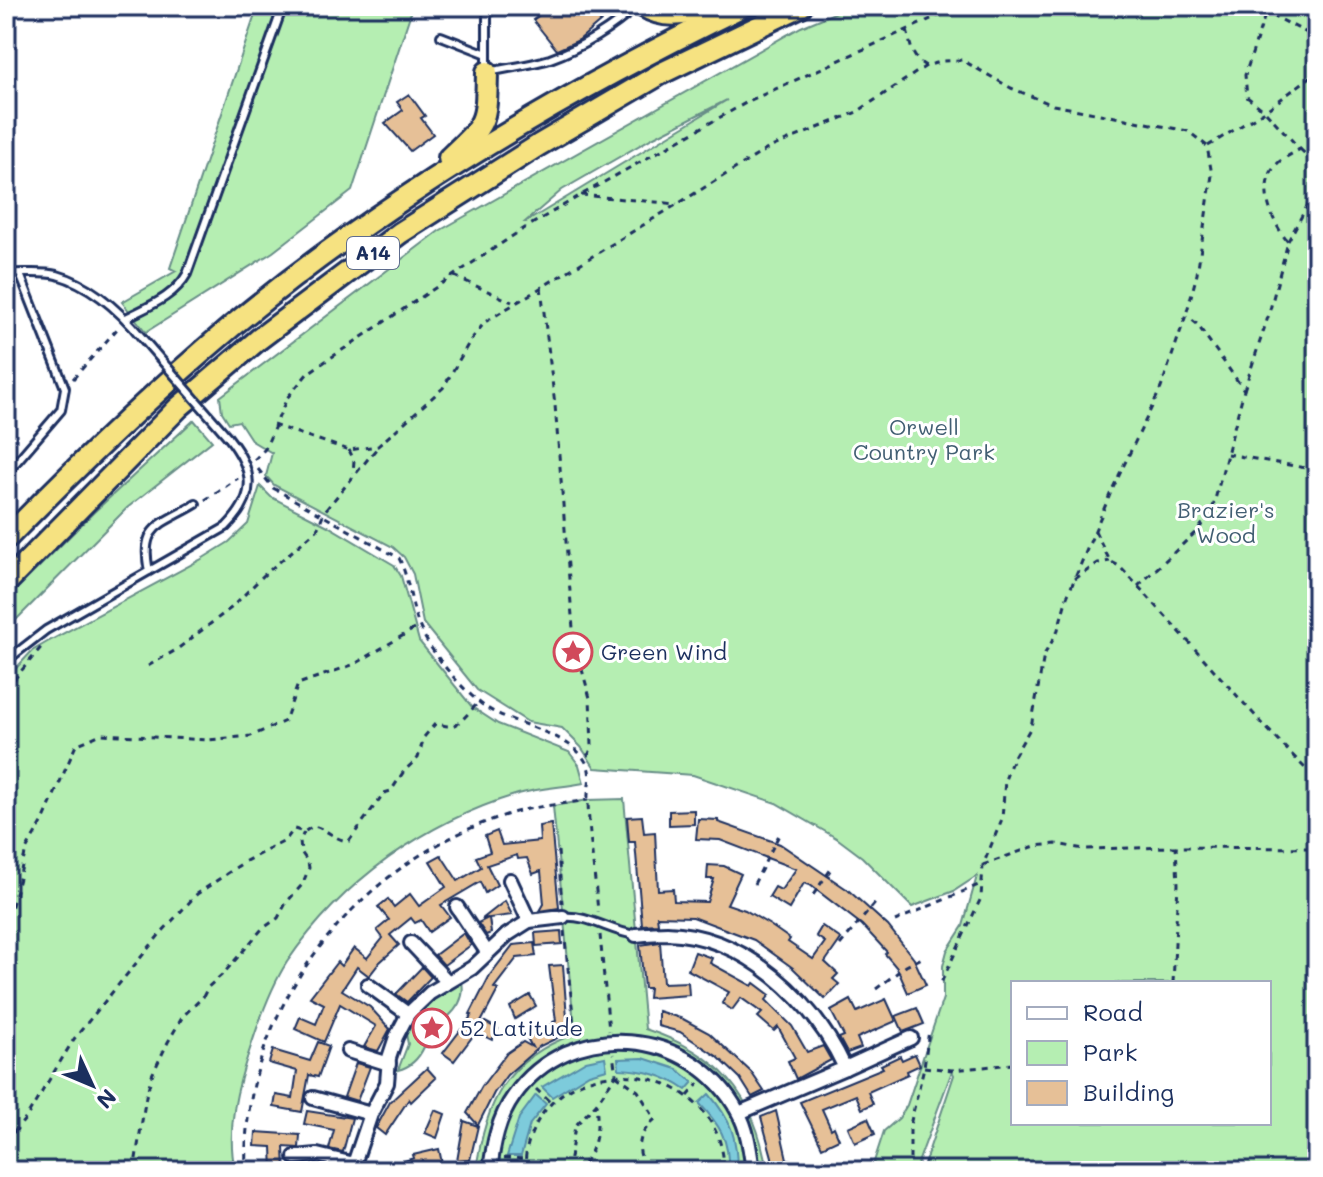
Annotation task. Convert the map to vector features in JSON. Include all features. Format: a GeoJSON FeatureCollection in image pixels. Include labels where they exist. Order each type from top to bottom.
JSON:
{"type":"FeatureCollection","features":[{"type":"Feature","properties":{"kind":"highway"},"geometry":{"type":"LineString","coordinates":[[640,6],[671,16],[711,6]]}},
{"type":"Feature","properties":{"kind":"highway","name":"A14"},"geometry":{"type":"LineString","coordinates":[[6,539],[162,387],[234,325],[418,189],[562,100],[743,6]]}},
{"type":"Feature","properties":{"kind":"highway","name":"A14"},"geometry":{"type":"LineString","coordinates":[[6,583],[179,407],[259,339],[400,233],[539,145],[662,73],[801,6]]}},
{"type":"Feature","properties":{"kind":"highway","name":"A14"},"geometry":{"type":"LineString","coordinates":[[418,189],[474,137],[486,115],[487,63]]}},
{"type":"Feature","properties":{"kind":"street"},"geometry":{"type":"LineString","coordinates":[[510,880],[529,921]]}},
{"type":"Feature","properties":{"kind":"street"},"geometry":{"type":"LineString","coordinates":[[457,907],[487,952]]}},
{"type":"Feature","properties":{"kind":"street"},"geometry":{"type":"LineString","coordinates":[[295,1157],[317,1155],[355,1167],[371,1114],[387,1083],[396,1037],[408,1014],[430,993],[472,968],[487,952],[529,921],[563,917]]}},
{"type":"Feature","properties":{"kind":"street"},"geometry":{"type":"LineString","coordinates":[[636,935],[667,933],[691,937],[722,946],[757,965],[795,995],[813,1014],[834,1044],[845,1068]]}},
{"type":"Feature","properties":{"kind":"street"},"geometry":{"type":"LineString","coordinates":[[411,943],[447,981]]}},
{"type":"Feature","properties":{"kind":"street"},"geometry":{"type":"LineString","coordinates":[[368,985],[408,1014]]}},
{"type":"Feature","properties":{"kind":"street"},"geometry":{"type":"LineString","coordinates":[[739,1113],[911,1038]]}},
{"type":"Feature","properties":{"kind":"street"},"geometry":{"type":"LineString","coordinates":[[490,1171],[496,1135],[513,1096],[527,1080],[546,1064],[574,1048],[611,1040],[629,1040],[665,1048],[708,1072],[739,1113],[748,1136],[753,1171]]}},
{"type":"Feature","properties":{"kind":"street"},"geometry":{"type":"LineString","coordinates":[[348,1051],[389,1064]]}},
{"type":"Feature","properties":{"kind":"street"},"geometry":{"type":"LineString","coordinates":[[313,1098],[371,1114]]}},
{"type":"Feature","properties":{"kind":"lane"},"geometry":{"type":"LineString","coordinates":[[126,318],[168,296],[180,286],[187,274],[283,6]]}},
{"type":"Feature","properties":{"kind":"lane"},"geometry":{"type":"LineString","coordinates":[[487,63],[487,17],[491,6]]}},
{"type":"Feature","properties":{"kind":"lane"},"geometry":{"type":"LineString","coordinates":[[441,36],[487,63],[550,59],[594,37],[640,6]]}},
{"type":"Feature","properties":{"kind":"lane"},"geometry":{"type":"LineString","coordinates":[[6,273],[55,274],[96,294],[126,318],[251,464],[248,492],[236,517],[226,527],[46,630],[6,661]]}},
{"type":"Feature","properties":{"kind":"lane"},"geometry":{"type":"LineString","coordinates":[[6,474],[61,410],[65,388],[20,274]]}},
{"type":"Feature","properties":{"kind":"lane"},"geometry":{"type":"LineString","coordinates":[[149,571],[144,549],[152,531],[196,504]]}},
{"type":"Feature","properties":{"kind":"lane"},"geometry":{"type":"LineString","coordinates":[[563,917],[574,916],[619,933],[636,935]]}},
{"type":"Feature","properties":{"kind":"path"},"geometry":{"type":"LineString","coordinates":[[196,504],[236,480],[265,449],[287,398],[308,373],[520,231],[751,100],[940,15],[972,13],[995,6]]}},
{"type":"Feature","properties":{"kind":"path"},"geometry":{"type":"LineString","coordinates":[[1249,6],[1317,38]]}},
{"type":"Feature","properties":{"kind":"path"},"geometry":{"type":"LineString","coordinates":[[1268,6],[1245,75],[1247,97],[1265,111],[1317,165]]}},
{"type":"Feature","properties":{"kind":"path"},"geometry":{"type":"LineString","coordinates":[[907,29],[916,61],[916,73]]}},
{"type":"Feature","properties":{"kind":"path"},"geometry":{"type":"LineString","coordinates":[[148,666],[176,650],[231,608],[317,530],[353,474],[378,446],[443,388],[478,330],[514,303],[769,148],[857,112],[926,66],[962,60],[1053,105],[1188,131],[1207,146],[1212,175],[1197,274],[1186,315],[1161,388],[1095,531],[1057,633],[1040,668],[1031,727],[1013,758],[1005,780],[1002,819],[983,865],[981,898],[940,985]]}},
{"type":"Feature","properties":{"kind":"path"},"geometry":{"type":"LineString","coordinates":[[916,61],[926,66]]}},
{"type":"Feature","properties":{"kind":"path"},"geometry":{"type":"LineString","coordinates":[[1207,146],[1265,111],[1317,72]]}},
{"type":"Feature","properties":{"kind":"path"},"geometry":{"type":"LineString","coordinates":[[1288,242],[1277,228],[1268,206],[1269,176],[1279,162],[1300,149]]}},
{"type":"Feature","properties":{"kind":"path"},"geometry":{"type":"LineString","coordinates":[[1138,586],[1198,530],[1212,511],[1288,242],[1317,188]]}},
{"type":"Feature","properties":{"kind":"path"},"geometry":{"type":"LineString","coordinates":[[581,195],[677,204]]}},
{"type":"Feature","properties":{"kind":"path"},"geometry":{"type":"LineString","coordinates":[[454,276],[514,303]]}},
{"type":"Feature","properties":{"kind":"path"},"geometry":{"type":"LineString","coordinates":[[541,287],[555,405],[574,641],[590,698],[592,746],[589,754],[582,758]]}},
{"type":"Feature","properties":{"kind":"path"},"geometry":{"type":"LineString","coordinates":[[1186,315],[1197,324],[1244,390]]}},
{"type":"Feature","properties":{"kind":"path"},"geometry":{"type":"LineString","coordinates":[[65,388],[126,318]]}},
{"type":"Feature","properties":{"kind":"path"},"geometry":{"type":"LineString","coordinates":[[273,425],[349,450],[378,446]]}},
{"type":"Feature","properties":{"kind":"path"},"geometry":{"type":"LineString","coordinates":[[349,450],[354,460],[353,474]]}},
{"type":"Feature","properties":{"kind":"path"},"geometry":{"type":"LineString","coordinates":[[1227,454],[1317,470]]}},
{"type":"Feature","properties":{"kind":"path"},"geometry":{"type":"LineString","coordinates":[[246,1171],[247,1109],[257,1066],[279,1012],[321,944],[352,909],[396,870],[453,837],[511,813],[588,800],[589,770],[564,740],[503,717],[479,702],[453,675],[419,626],[408,579],[399,558],[273,488],[251,464]]}},
{"type":"Feature","properties":{"kind":"path"},"geometry":{"type":"LineString","coordinates":[[1095,531],[1110,561],[1138,586],[1276,740],[1317,780]]}},
{"type":"Feature","properties":{"kind":"path"},"geometry":{"type":"LineString","coordinates":[[1075,579],[1098,563],[1110,561]]}},
{"type":"Feature","properties":{"kind":"path"},"geometry":{"type":"LineString","coordinates":[[6,930],[26,850],[43,821],[76,745],[101,734],[207,740],[251,736],[285,721],[298,684],[355,664],[419,626]]}},
{"type":"Feature","properties":{"kind":"path"},"geometry":{"type":"LineString","coordinates":[[6,689],[41,650],[46,630]]}},
{"type":"Feature","properties":{"kind":"path"},"geometry":{"type":"LineString","coordinates":[[134,1171],[146,1096],[168,1042],[183,1016],[262,929],[278,918],[302,885],[309,868],[301,852],[300,841],[304,832],[313,826],[323,827],[349,841],[384,793],[391,791],[404,771],[418,758],[424,737],[435,724],[450,727],[459,724],[464,714],[479,702]]}},
{"type":"Feature","properties":{"kind":"path"},"geometry":{"type":"LineString","coordinates":[[6,1142],[26,1118],[74,1039],[197,894],[244,862],[285,841],[294,829],[304,832]]}},
{"type":"Feature","properties":{"kind":"path"},"geometry":{"type":"LineString","coordinates":[[754,884],[779,835]]}},
{"type":"Feature","properties":{"kind":"path"},"geometry":{"type":"LineString","coordinates":[[983,865],[1035,846],[1056,844],[1084,849],[1315,848],[1317,841]]}},
{"type":"Feature","properties":{"kind":"path"},"geometry":{"type":"LineString","coordinates":[[1173,981],[1178,884],[1176,847]]}},
{"type":"Feature","properties":{"kind":"path"},"geometry":{"type":"LineString","coordinates":[[558,851],[575,1034]]}},
{"type":"Feature","properties":{"kind":"path"},"geometry":{"type":"LineString","coordinates":[[813,895],[833,866]]}},
{"type":"Feature","properties":{"kind":"path"},"geometry":{"type":"LineString","coordinates":[[895,921],[983,883]]}},
{"type":"Feature","properties":{"kind":"path"},"geometry":{"type":"LineString","coordinates":[[840,945],[877,901]]}},
{"type":"Feature","properties":{"kind":"path"},"geometry":{"type":"LineString","coordinates":[[876,989],[906,966],[924,957]]}},
{"type":"Feature","properties":{"kind":"path"},"geometry":{"type":"LineString","coordinates":[[910,1171],[910,1125],[929,1030]]}},
{"type":"Feature","properties":{"kind":"path"},"geometry":{"type":"LineString","coordinates":[[924,1067],[952,1070],[1011,1064]]}},
{"type":"Feature","properties":{"kind":"path"},"geometry":{"type":"LineString","coordinates":[[568,1171],[575,1126],[596,1104],[616,1075]]}},
{"type":"Feature","properties":{"kind":"path"},"geometry":{"type":"LineString","coordinates":[[616,1075],[638,1091],[655,1119],[639,1138],[638,1153],[647,1171]]}},
{"type":"Feature","properties":{"kind":"path"},"geometry":{"type":"LineString","coordinates":[[526,1171],[527,1145],[551,1103],[589,1079],[616,1075],[640,1075],[688,1096],[703,1111],[714,1129],[724,1171]]}},
{"type":"Feature","properties":{"kind":"path"},"geometry":{"type":"LineString","coordinates":[[575,1171],[583,1166],[599,1128],[596,1104]]}},
{"type":"Feature","properties":{"kind":"green space"},"geometry":{"type":"Polygon","coordinates":[[[258,6],[413,6],[352,191],[273,252],[146,332],[122,302],[176,271],[170,268],[258,6]]]}},
{"type":"Feature","properties":{"kind":"green space","name":"Orwell Country Park"},"geometry":{"type":"Polygon","coordinates":[[[851,6],[1317,6],[1317,1171],[922,1171],[954,1075],[952,1071],[915,1171],[871,1171],[884,1131],[899,1118],[907,1105],[943,998],[943,966],[947,951],[963,926],[977,876],[954,891],[912,907],[862,857],[838,839],[776,803],[693,775],[595,768],[581,747],[562,728],[528,722],[477,690],[423,623],[413,574],[404,557],[393,547],[274,485],[266,476],[272,453],[252,441],[239,421],[229,423],[222,412],[220,397],[439,231],[801,27],[851,6]],[[727,100],[654,137],[562,190],[526,222],[727,100]]]}},
{"type":"Feature","properties":{"kind":"green space"},"geometry":{"type":"Polygon","coordinates":[[[194,420],[212,441],[127,508],[6,630],[6,600],[94,512],[194,420]]]}},
{"type":"Feature","properties":{"kind":"green space"},"geometry":{"type":"Polygon","coordinates":[[[260,486],[271,497],[394,565],[401,576],[419,641],[472,707],[498,724],[569,752],[579,765],[584,783],[518,794],[450,821],[388,858],[333,906],[287,962],[262,1014],[234,1107],[232,1139],[235,1171],[6,1171],[6,679],[32,651],[229,542],[248,524],[260,486]]]}},
{"type":"Feature","properties":{"kind":"green space"},"geometry":{"type":"Polygon","coordinates":[[[624,799],[645,1029],[694,1050],[729,1080],[753,1120],[767,1171],[476,1171],[486,1124],[503,1086],[532,1056],[575,1034],[553,806],[588,800],[624,799]]]}},
{"type":"Feature","properties":{"kind":"green space"},"geometry":{"type":"Polygon","coordinates":[[[462,982],[460,1001],[448,1017],[444,1031],[428,1047],[424,1047],[414,1062],[398,1070],[408,1044],[406,1034],[416,1018],[433,999],[462,982]]]}},
{"type":"Feature","properties":{"kind":"water"},"geometry":{"type":"Polygon","coordinates":[[[605,1057],[607,1069],[589,1074],[552,1097],[542,1087],[586,1061],[605,1057]]]}},
{"type":"Feature","properties":{"kind":"water"},"geometry":{"type":"Polygon","coordinates":[[[643,1058],[677,1069],[693,1082],[686,1090],[654,1074],[619,1069],[618,1059],[643,1058]]]}},
{"type":"Feature","properties":{"kind":"water"},"geometry":{"type":"Polygon","coordinates":[[[709,1094],[731,1129],[737,1171],[728,1171],[722,1133],[699,1103],[709,1094]]]}},
{"type":"Feature","properties":{"kind":"water"},"geometry":{"type":"Polygon","coordinates":[[[536,1095],[546,1104],[530,1124],[521,1156],[507,1156],[519,1118],[536,1095]]]}},
{"type":"Feature","properties":{"kind":"building"},"geometry":{"type":"Polygon","coordinates":[[[551,6],[557,13],[566,6],[589,6],[601,21],[579,40],[557,50],[533,20],[551,6]]]}},
{"type":"Feature","properties":{"kind":"building"},"geometry":{"type":"Polygon","coordinates":[[[409,94],[425,116],[421,118],[433,134],[410,151],[385,123],[403,110],[397,102],[409,94]]]}},
{"type":"Feature","properties":{"kind":"building"},"geometry":{"type":"Polygon","coordinates":[[[694,810],[694,824],[669,825],[669,811],[694,810]]]}},
{"type":"Feature","properties":{"kind":"building"},"geometry":{"type":"Polygon","coordinates":[[[642,816],[644,833],[655,832],[658,890],[673,889],[674,901],[707,902],[714,879],[707,879],[708,865],[724,866],[741,874],[727,904],[745,910],[770,925],[813,959],[825,942],[816,936],[822,926],[841,939],[825,962],[838,974],[833,979],[839,984],[825,999],[793,968],[754,940],[693,917],[657,916],[658,924],[642,925],[635,842],[629,842],[627,817],[642,816]]]}},
{"type":"Feature","properties":{"kind":"building"},"geometry":{"type":"Polygon","coordinates":[[[698,819],[718,820],[780,844],[848,890],[888,926],[914,959],[926,985],[908,993],[897,968],[885,954],[887,952],[862,925],[810,885],[804,883],[789,909],[769,897],[775,887],[781,890],[796,869],[720,840],[696,839],[698,819]]]}},
{"type":"Feature","properties":{"kind":"building"},"geometry":{"type":"Polygon","coordinates":[[[551,824],[559,908],[540,911],[544,904],[541,871],[533,874],[527,858],[518,859],[517,855],[487,865],[497,885],[485,893],[480,882],[441,905],[450,917],[429,932],[421,920],[415,923],[411,918],[390,935],[399,945],[369,976],[357,967],[342,990],[370,1007],[390,1029],[378,1051],[364,1047],[376,1026],[340,1004],[324,1042],[295,1029],[300,1017],[316,1024],[324,1004],[310,997],[337,962],[341,966],[354,948],[367,958],[383,938],[377,930],[389,920],[378,907],[388,899],[394,907],[410,894],[419,906],[446,887],[430,861],[441,855],[458,881],[481,867],[476,857],[490,852],[485,836],[497,831],[502,845],[540,841],[539,826],[551,824]]]}},
{"type":"Feature","properties":{"kind":"building"},"geometry":{"type":"Polygon","coordinates":[[[505,901],[512,915],[489,918],[491,933],[486,935],[478,923],[488,918],[482,919],[505,901]]]}},
{"type":"Feature","properties":{"kind":"building"},"geometry":{"type":"Polygon","coordinates":[[[561,931],[562,944],[536,946],[535,933],[561,931]]]}},
{"type":"Feature","properties":{"kind":"building"},"geometry":{"type":"Polygon","coordinates":[[[464,933],[471,945],[444,965],[435,955],[464,933]]]}},
{"type":"Feature","properties":{"kind":"building"},"geometry":{"type":"Polygon","coordinates":[[[660,942],[663,983],[688,982],[689,995],[648,998],[649,988],[644,988],[640,945],[660,942]]]}},
{"type":"Feature","properties":{"kind":"building"},"geometry":{"type":"Polygon","coordinates":[[[534,943],[536,956],[517,958],[494,988],[498,990],[479,1026],[485,1022],[498,1029],[492,1040],[476,1032],[454,1061],[443,1053],[472,1015],[490,975],[513,945],[534,943]]]}},
{"type":"Feature","properties":{"kind":"building"},"geometry":{"type":"Polygon","coordinates":[[[695,952],[712,958],[710,963],[752,986],[754,983],[770,995],[766,1000],[792,1026],[807,1052],[823,1046],[831,1060],[796,1079],[788,1061],[795,1058],[778,1027],[774,1031],[758,1017],[762,1013],[741,998],[732,1010],[722,1003],[729,992],[688,970],[695,952]]]}},
{"type":"Feature","properties":{"kind":"building"},"geometry":{"type":"Polygon","coordinates":[[[563,965],[568,1031],[554,1032],[553,1022],[556,1021],[549,966],[563,965]]]}},
{"type":"Feature","properties":{"kind":"building"},"geometry":{"type":"Polygon","coordinates":[[[422,967],[431,977],[407,1002],[396,994],[422,967]]]}},
{"type":"Feature","properties":{"kind":"building"},"geometry":{"type":"Polygon","coordinates":[[[530,995],[536,1006],[515,1019],[510,1007],[530,995]]]}},
{"type":"Feature","properties":{"kind":"building"},"geometry":{"type":"Polygon","coordinates":[[[886,999],[896,1021],[857,1038],[861,1048],[847,1053],[839,1038],[844,1036],[831,1011],[851,1000],[857,1012],[886,999]]]}},
{"type":"Feature","properties":{"kind":"building"},"geometry":{"type":"Polygon","coordinates":[[[917,1008],[924,1024],[903,1032],[896,1016],[917,1008]]]}},
{"type":"Feature","properties":{"kind":"building"},"geometry":{"type":"Polygon","coordinates":[[[658,1011],[683,1019],[709,1033],[751,1072],[764,1091],[752,1097],[740,1078],[718,1057],[680,1032],[658,1026],[658,1011]]]}},
{"type":"Feature","properties":{"kind":"building"},"geometry":{"type":"Polygon","coordinates":[[[549,1025],[557,1038],[540,1046],[507,1075],[478,1125],[467,1113],[482,1086],[507,1053],[523,1042],[532,1047],[527,1038],[549,1025]]]}},
{"type":"Feature","properties":{"kind":"building"},"geometry":{"type":"Polygon","coordinates":[[[318,1042],[329,1046],[318,1077],[309,1075],[302,1112],[274,1107],[276,1095],[293,1098],[297,1071],[269,1063],[273,1050],[310,1061],[318,1042]]]}},
{"type":"Feature","properties":{"kind":"building"},"geometry":{"type":"Polygon","coordinates":[[[915,1054],[920,1065],[907,1071],[908,1074],[868,1092],[873,1104],[862,1109],[856,1095],[822,1109],[839,1139],[822,1147],[800,1102],[883,1068],[881,1065],[900,1056],[902,1060],[915,1054]]]}},
{"type":"Feature","properties":{"kind":"building"},"geometry":{"type":"Polygon","coordinates":[[[356,1063],[370,1067],[357,1101],[344,1097],[356,1063]]]}},
{"type":"Feature","properties":{"kind":"building"},"geometry":{"type":"Polygon","coordinates":[[[427,1068],[436,1078],[411,1102],[409,1099],[385,1135],[376,1128],[390,1102],[427,1068]]]}},
{"type":"Feature","properties":{"kind":"building"},"geometry":{"type":"Polygon","coordinates":[[[435,1110],[445,1114],[437,1138],[425,1133],[435,1110]]]}},
{"type":"Feature","properties":{"kind":"building"},"geometry":{"type":"Polygon","coordinates":[[[307,1111],[352,1118],[343,1152],[329,1149],[334,1130],[304,1124],[307,1111]]]}},
{"type":"Feature","properties":{"kind":"building"},"geometry":{"type":"Polygon","coordinates":[[[776,1111],[787,1159],[809,1164],[809,1168],[773,1171],[761,1117],[776,1111]]]}},
{"type":"Feature","properties":{"kind":"building"},"geometry":{"type":"Polygon","coordinates":[[[868,1118],[875,1134],[855,1143],[848,1127],[868,1118]]]}},
{"type":"Feature","properties":{"kind":"building"},"geometry":{"type":"Polygon","coordinates":[[[464,1121],[478,1126],[470,1160],[457,1161],[464,1121]]]}},
{"type":"Feature","properties":{"kind":"building"},"geometry":{"type":"Polygon","coordinates":[[[256,1132],[300,1135],[299,1148],[284,1147],[285,1171],[273,1171],[272,1147],[255,1146],[256,1132]]]}},
{"type":"Feature","properties":{"kind":"building"},"geometry":{"type":"Polygon","coordinates":[[[439,1149],[443,1168],[382,1171],[381,1168],[414,1158],[413,1155],[439,1149]]]}},
{"type":"Feature","properties":{"kind":"place","name":"Green Wind"},"geometry":{"type":"Point","coordinates":[573,652]}},
{"type":"Feature","properties":{"kind":"place","name":"52 Latitude"},"geometry":{"type":"Point","coordinates":[432,1028]}},
{"type":"Feature","properties":{"kind":"park label","name":"Brazier's Wood"},"geometry":{"type":"Point","coordinates":[1226,522]}}]}
